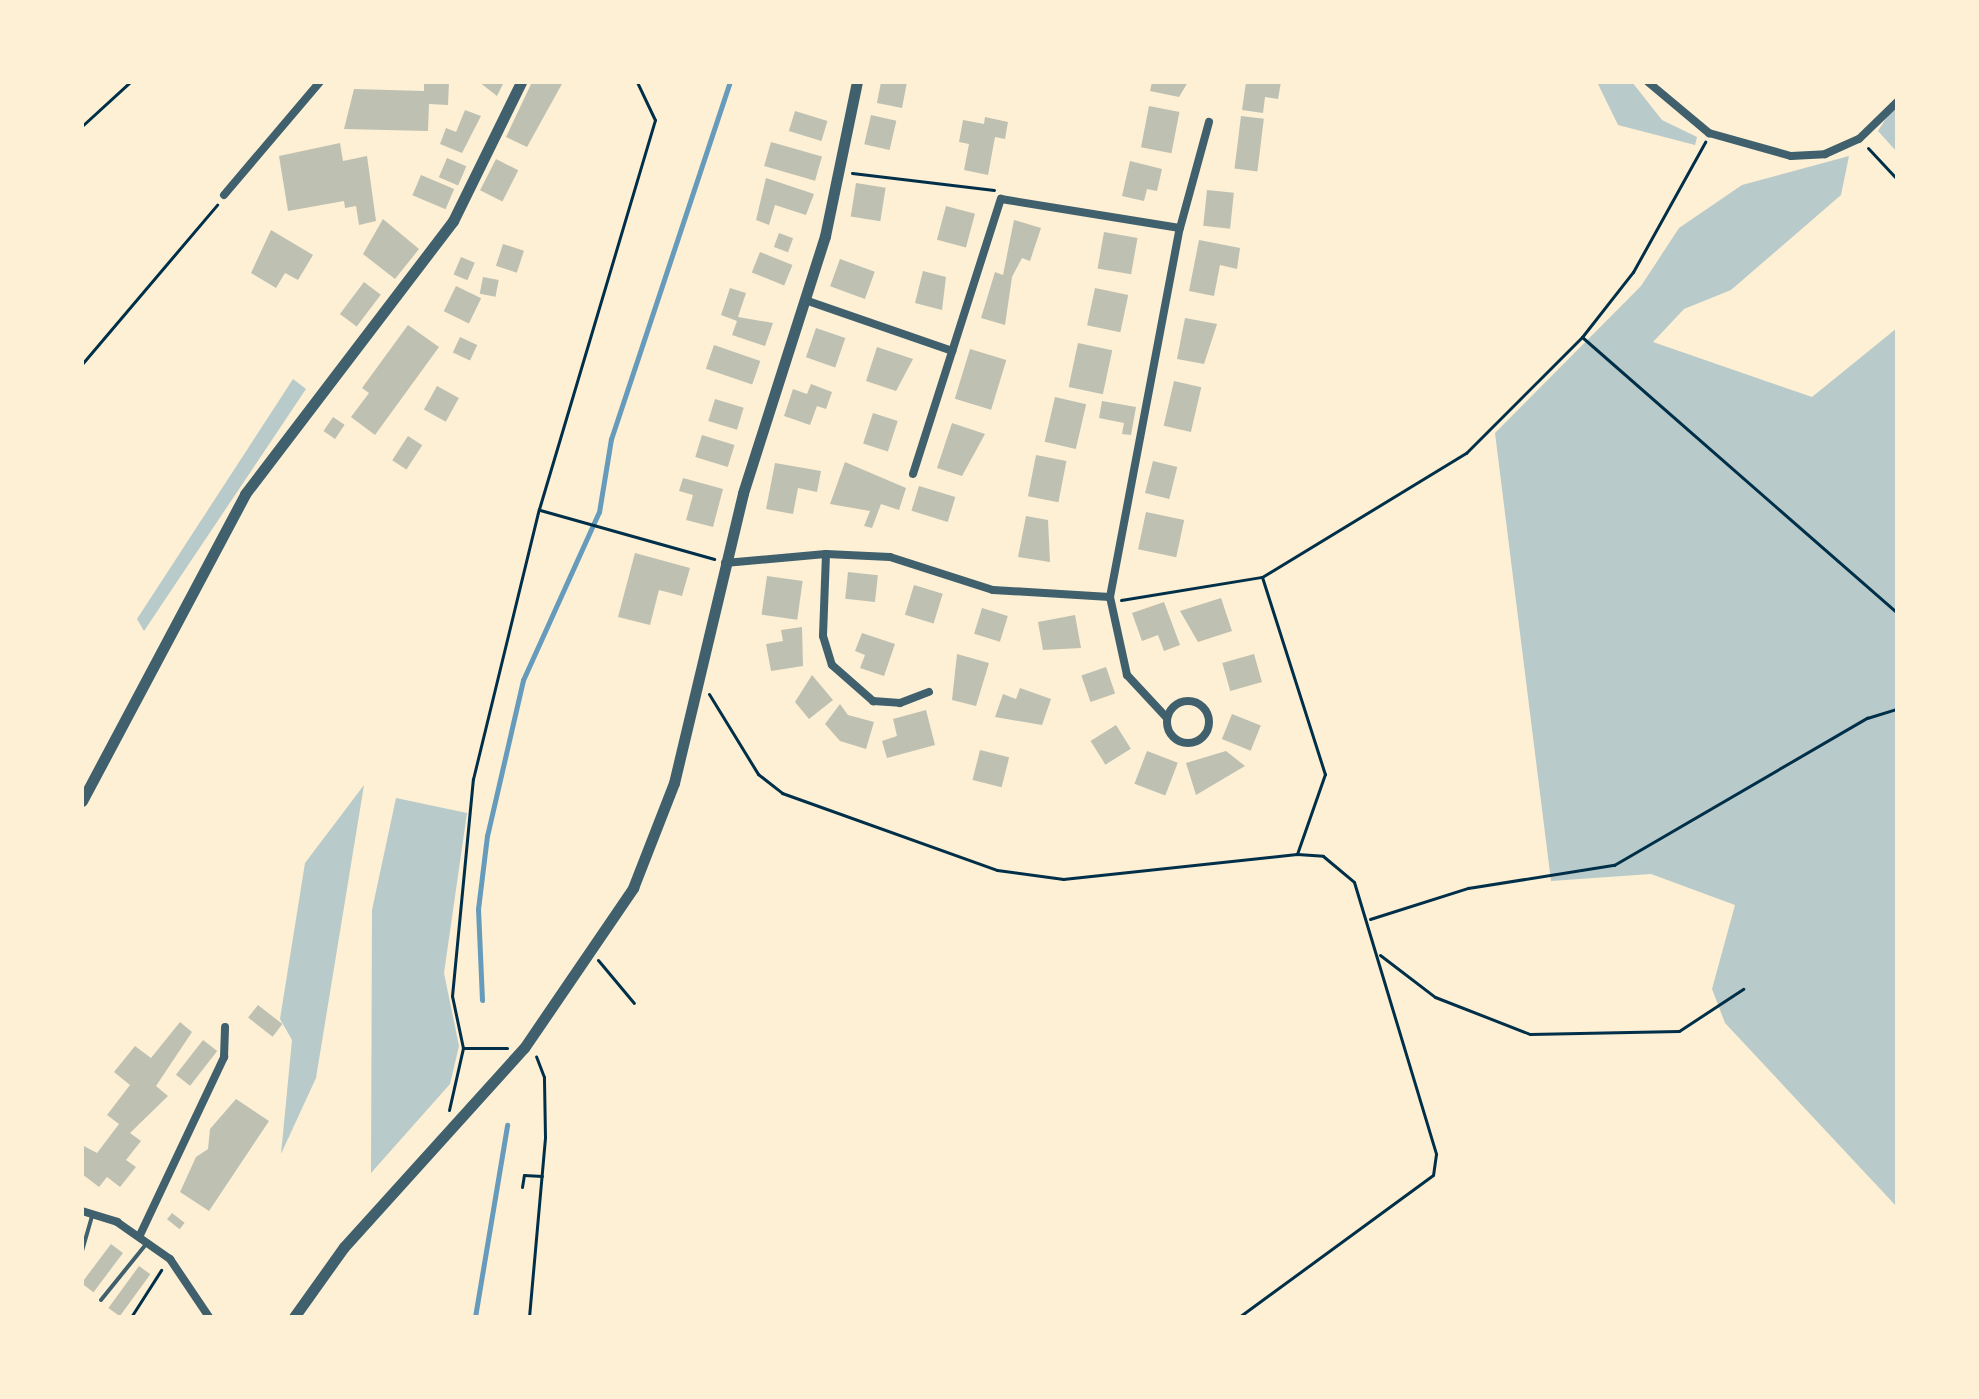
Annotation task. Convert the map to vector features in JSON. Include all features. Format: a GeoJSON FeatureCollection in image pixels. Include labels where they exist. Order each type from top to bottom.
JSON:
{"type":"FeatureCollection","features":[{"type":"Feature","properties":{"kind":"street"},"geometry":{"type":"LineString","coordinates":[[224,195],[320,82]]}},
{"type":"Feature","properties":{"kind":"street"},"geometry":{"type":"LineString","coordinates":[[82,801],[245,494],[453,221],[521,82]]}},
{"type":"Feature","properties":{"kind":"street"},"geometry":{"type":"LineString","coordinates":[[294,1317],[443,1133],[524,1048],[554,1009],[592,955],[652,846],[701,681],[725,563],[805,300],[857,82]]}},
{"type":"Feature","properties":{"kind":"street"},"geometry":{"type":"LineString","coordinates":[[1648,82],[1709,133],[1791,156],[1825,154],[1859,139],[1897,102]]}},
{"type":"Feature","properties":{"kind":"street"},"geometry":{"type":"LineString","coordinates":[[1166,717],[1183,700],[1196,701],[1210,721],[1207,733],[1198,741],[1174,739],[1166,717],[1127,675],[1110,597],[1180,228],[1209,122]]}},
{"type":"Feature","properties":{"kind":"street"},"geometry":{"type":"LineString","coordinates":[[913,474],[1001,199],[1180,228]]}},
{"type":"Feature","properties":{"kind":"street"},"geometry":{"type":"LineString","coordinates":[[805,300],[952,351]]}},
{"type":"Feature","properties":{"kind":"street"},"geometry":{"type":"LineString","coordinates":[[725,563],[826,554],[890,557],[993,590],[1110,597]]}},
{"type":"Feature","properties":{"kind":"street"},"geometry":{"type":"LineString","coordinates":[[826,554],[823,636],[832,665],[873,701],[900,703],[929,692]]}},
{"type":"Feature","properties":{"kind":"street"},"geometry":{"type":"LineString","coordinates":[[140,1235],[224,1057],[225,1027]]}},
{"type":"Feature","properties":{"kind":"street"},"geometry":{"type":"LineString","coordinates":[[82,1211],[93,1213],[149,1241],[170,1259],[209,1317]]}},
{"type":"Feature","properties":{"kind":"lane"},"geometry":{"type":"LineString","coordinates":[[82,1251],[93,1213]]}},
{"type":"Feature","properties":{"kind":"lane"},"geometry":{"type":"LineString","coordinates":[[101,1300],[149,1241]]}},
{"type":"Feature","properties":{"kind":"path"},"geometry":{"type":"LineString","coordinates":[[82,126],[130,82]]}},
{"type":"Feature","properties":{"kind":"path"},"geometry":{"type":"LineString","coordinates":[[443,1133],[463,1048],[449,971],[471,843],[473,779],[539,509],[655,120],[637,82]]}},
{"type":"Feature","properties":{"kind":"path"},"geometry":{"type":"LineString","coordinates":[[1110,597],[1262,577],[1466,453],[1582,337],[1675,207],[1709,133]]}},
{"type":"Feature","properties":{"kind":"path"},"geometry":{"type":"LineString","coordinates":[[1859,139],[1897,179]]}},
{"type":"Feature","properties":{"kind":"path"},"geometry":{"type":"LineString","coordinates":[[837,171],[992,186],[1001,199]]}},
{"type":"Feature","properties":{"kind":"path"},"geometry":{"type":"LineString","coordinates":[[82,364],[224,195]]}},
{"type":"Feature","properties":{"kind":"path"},"geometry":{"type":"LineString","coordinates":[[1582,337],[1897,613]]}},
{"type":"Feature","properties":{"kind":"path"},"geometry":{"type":"LineString","coordinates":[[539,509],[725,563]]}},
{"type":"Feature","properties":{"kind":"path"},"geometry":{"type":"LineString","coordinates":[[1262,577],[1325,774],[1297,854]]}},
{"type":"Feature","properties":{"kind":"path"},"geometry":{"type":"LineString","coordinates":[[701,681],[758,774],[782,793],[997,870],[1063,879],[1297,854],[1340,866],[1370,919],[1436,1154],[1433,1175],[1239,1317]]}},
{"type":"Feature","properties":{"kind":"path"},"geometry":{"type":"LineString","coordinates":[[1370,919],[1468,888],[1614,865],[1867,718],[1897,709]]}},
{"type":"Feature","properties":{"kind":"path"},"geometry":{"type":"LineString","coordinates":[[592,955],[634,1003]]}},
{"type":"Feature","properties":{"kind":"path"},"geometry":{"type":"LineString","coordinates":[[1380,955],[1435,997],[1530,1034],[1679,1031],[1743,989]]}},
{"type":"Feature","properties":{"kind":"path"},"geometry":{"type":"LineString","coordinates":[[463,1048],[524,1048],[540,1060],[544,1077],[542,1176],[529,1317]]}},
{"type":"Feature","properties":{"kind":"path"},"geometry":{"type":"LineString","coordinates":[[522,1187],[524,1175],[542,1176]]}},
{"type":"Feature","properties":{"kind":"path"},"geometry":{"type":"LineString","coordinates":[[131,1317],[170,1259]]}},
{"type":"Feature","properties":{"kind":"shaded area"},"geometry":{"type":"Polygon","coordinates":[[[1597,82],[1632,82],[1662,120],[1697,137],[1695,145],[1618,125],[1597,82]]]}},
{"type":"Feature","properties":{"kind":"shaded area"},"geometry":{"type":"Polygon","coordinates":[[[1897,101],[1897,152],[1878,131],[1897,101]]]}},
{"type":"Feature","properties":{"kind":"shaded area"},"geometry":{"type":"Polygon","coordinates":[[[1849,156],[1841,195],[1731,290],[1684,309],[1653,342],[1812,397],[1897,328],[1897,1207],[1725,1023],[1712,989],[1735,905],[1651,874],[1551,881],[1495,433],[1641,286],[1679,228],[1742,185],[1849,156]]]}},
{"type":"Feature","properties":{"kind":"shaded area"},"geometry":{"type":"Polygon","coordinates":[[[293,379],[306,389],[144,631],[137,619],[293,379]]]}},
{"type":"Feature","properties":{"kind":"shaded area"},"geometry":{"type":"Polygon","coordinates":[[[364,785],[316,1078],[281,1154],[292,1040],[280,1019],[305,863],[364,785]]]}},
{"type":"Feature","properties":{"kind":"shaded area"},"geometry":{"type":"Polygon","coordinates":[[[396,798],[467,813],[444,973],[459,1046],[450,1084],[371,1173],[372,910],[396,798]]]}},
{"type":"Feature","properties":{"kind":"building"},"geometry":{"type":"Polygon","coordinates":[[[424,82],[449,82],[448,105],[429,104],[428,131],[344,129],[354,89],[424,91],[424,82]]]}},
{"type":"Feature","properties":{"kind":"building"},"geometry":{"type":"Polygon","coordinates":[[[479,82],[504,82],[497,96],[479,82]]]}},
{"type":"Feature","properties":{"kind":"building"},"geometry":{"type":"Polygon","coordinates":[[[532,82],[563,82],[527,147],[506,137],[532,82]]]}},
{"type":"Feature","properties":{"kind":"building"},"geometry":{"type":"Polygon","coordinates":[[[881,82],[907,82],[902,108],[877,103],[881,82]]]}},
{"type":"Feature","properties":{"kind":"building"},"geometry":{"type":"Polygon","coordinates":[[[1152,82],[1188,82],[1179,97],[1150,91],[1152,82]]]}},
{"type":"Feature","properties":{"kind":"building"},"geometry":{"type":"Polygon","coordinates":[[[1246,82],[1281,82],[1278,99],[1265,97],[1263,113],[1242,110],[1246,82]]]}},
{"type":"Feature","properties":{"kind":"building"},"geometry":{"type":"Polygon","coordinates":[[[1149,106],[1179,112],[1171,153],[1141,147],[1149,106]]]}},
{"type":"Feature","properties":{"kind":"building"},"geometry":{"type":"Polygon","coordinates":[[[465,110],[481,116],[462,153],[440,144],[446,128],[456,132],[465,110]]]}},
{"type":"Feature","properties":{"kind":"building"},"geometry":{"type":"Polygon","coordinates":[[[795,111],[828,121],[821,141],[789,131],[795,111]]]}},
{"type":"Feature","properties":{"kind":"building"},"geometry":{"type":"Polygon","coordinates":[[[871,115],[896,121],[890,150],[864,144],[871,115]]]}},
{"type":"Feature","properties":{"kind":"building"},"geometry":{"type":"Polygon","coordinates":[[[1241,116],[1264,119],[1257,171],[1235,169],[1241,116]]]}},
{"type":"Feature","properties":{"kind":"building"},"geometry":{"type":"Polygon","coordinates":[[[985,117],[1008,122],[1005,139],[995,137],[988,175],[964,170],[969,144],[959,142],[963,120],[984,124],[985,117]]]}},
{"type":"Feature","properties":{"kind":"building"},"geometry":{"type":"Polygon","coordinates":[[[771,142],[822,157],[815,181],[764,166],[771,142]]]}},
{"type":"Feature","properties":{"kind":"building"},"geometry":{"type":"Polygon","coordinates":[[[340,143],[343,161],[367,156],[376,221],[359,225],[356,206],[345,208],[344,201],[288,211],[279,156],[340,143]]]}},
{"type":"Feature","properties":{"kind":"building"},"geometry":{"type":"Polygon","coordinates":[[[447,158],[466,166],[458,186],[439,177],[447,158]]]}},
{"type":"Feature","properties":{"kind":"building"},"geometry":{"type":"Polygon","coordinates":[[[496,159],[518,170],[502,202],[480,190],[496,159]]]}},
{"type":"Feature","properties":{"kind":"building"},"geometry":{"type":"Polygon","coordinates":[[[1130,161],[1162,169],[1157,191],[1147,189],[1144,201],[1122,196],[1130,161]]]}},
{"type":"Feature","properties":{"kind":"building"},"geometry":{"type":"Polygon","coordinates":[[[421,175],[454,189],[446,209],[412,195],[421,175]]]}},
{"type":"Feature","properties":{"kind":"building"},"geometry":{"type":"Polygon","coordinates":[[[766,178],[814,194],[806,215],[775,205],[769,225],[756,220],[766,178]]]}},
{"type":"Feature","properties":{"kind":"building"},"geometry":{"type":"Polygon","coordinates":[[[856,183],[886,188],[880,221],[851,217],[856,183]]]}},
{"type":"Feature","properties":{"kind":"building"},"geometry":{"type":"Polygon","coordinates":[[[1207,190],[1234,193],[1230,229],[1203,226],[1207,190]]]}},
{"type":"Feature","properties":{"kind":"building"},"geometry":{"type":"Polygon","coordinates":[[[946,206],[975,214],[966,248],[937,240],[946,206]]]}},
{"type":"Feature","properties":{"kind":"building"},"geometry":{"type":"Polygon","coordinates":[[[383,219],[419,249],[395,279],[363,254],[383,219]]]}},
{"type":"Feature","properties":{"kind":"building"},"geometry":{"type":"Polygon","coordinates":[[[1014,220],[1041,228],[1030,261],[1022,258],[1012,277],[1005,325],[981,318],[995,272],[1003,275],[1014,220]]]}},
{"type":"Feature","properties":{"kind":"building"},"geometry":{"type":"Polygon","coordinates":[[[271,230],[313,255],[298,280],[285,273],[276,288],[251,273],[271,230]]]}},
{"type":"Feature","properties":{"kind":"building"},"geometry":{"type":"Polygon","coordinates":[[[1104,232],[1137,238],[1131,274],[1098,268],[1104,232]]]}},
{"type":"Feature","properties":{"kind":"building"},"geometry":{"type":"Polygon","coordinates":[[[779,233],[793,238],[788,252],[774,247],[779,233]]]}},
{"type":"Feature","properties":{"kind":"building"},"geometry":{"type":"Polygon","coordinates":[[[1199,240],[1240,248],[1237,269],[1220,265],[1214,296],[1189,291],[1199,240]]]}},
{"type":"Feature","properties":{"kind":"building"},"geometry":{"type":"Polygon","coordinates":[[[503,244],[524,251],[517,273],[496,266],[503,244]]]}},
{"type":"Feature","properties":{"kind":"building"},"geometry":{"type":"Polygon","coordinates":[[[760,252],[792,265],[784,286],[752,272],[760,252]]]}},
{"type":"Feature","properties":{"kind":"building"},"geometry":{"type":"Polygon","coordinates":[[[461,257],[475,263],[467,280],[454,274],[461,257]]]}},
{"type":"Feature","properties":{"kind":"building"},"geometry":{"type":"Polygon","coordinates":[[[840,259],[875,272],[865,299],[830,286],[840,259]]]}},
{"type":"Feature","properties":{"kind":"building"},"geometry":{"type":"Polygon","coordinates":[[[923,271],[946,277],[942,310],[915,303],[923,271]]]}},
{"type":"Feature","properties":{"kind":"building"},"geometry":{"type":"Polygon","coordinates":[[[483,277],[499,280],[495,297],[480,294],[483,277]]]}},
{"type":"Feature","properties":{"kind":"building"},"geometry":{"type":"Polygon","coordinates":[[[364,282],[381,295],[357,327],[340,314],[364,282]]]}},
{"type":"Feature","properties":{"kind":"building"},"geometry":{"type":"Polygon","coordinates":[[[456,286],[481,298],[469,323],[444,311],[456,286]]]}},
{"type":"Feature","properties":{"kind":"building"},"geometry":{"type":"Polygon","coordinates":[[[730,288],[746,293],[738,317],[773,323],[765,346],[732,335],[737,321],[721,315],[730,288]]]}},
{"type":"Feature","properties":{"kind":"building"},"geometry":{"type":"Polygon","coordinates":[[[1095,288],[1128,295],[1120,332],[1087,325],[1095,288]]]}},
{"type":"Feature","properties":{"kind":"building"},"geometry":{"type":"Polygon","coordinates":[[[1185,318],[1217,324],[1204,364],[1177,359],[1185,318]]]}},
{"type":"Feature","properties":{"kind":"building"},"geometry":{"type":"Polygon","coordinates":[[[408,325],[439,347],[375,435],[351,417],[369,393],[362,388],[408,325]]]}},
{"type":"Feature","properties":{"kind":"building"},"geometry":{"type":"Polygon","coordinates":[[[816,328],[845,338],[835,367],[806,357],[816,328]]]}},
{"type":"Feature","properties":{"kind":"building"},"geometry":{"type":"Polygon","coordinates":[[[460,337],[477,345],[470,360],[453,352],[460,337]]]}},
{"type":"Feature","properties":{"kind":"building"},"geometry":{"type":"Polygon","coordinates":[[[1078,343],[1112,350],[1103,394],[1069,387],[1078,343]]]}},
{"type":"Feature","properties":{"kind":"building"},"geometry":{"type":"Polygon","coordinates":[[[714,345],[760,361],[752,385],[706,369],[714,345]]]}},
{"type":"Feature","properties":{"kind":"building"},"geometry":{"type":"Polygon","coordinates":[[[877,347],[913,359],[896,391],[866,381],[877,347]]]}},
{"type":"Feature","properties":{"kind":"building"},"geometry":{"type":"Polygon","coordinates":[[[970,349],[1006,360],[991,410],[955,399],[970,349]]]}},
{"type":"Feature","properties":{"kind":"building"},"geometry":{"type":"Polygon","coordinates":[[[1174,381],[1201,387],[1191,432],[1164,426],[1174,381]]]}},
{"type":"Feature","properties":{"kind":"building"},"geometry":{"type":"Polygon","coordinates":[[[811,384],[832,392],[826,409],[817,406],[810,425],[784,416],[793,389],[807,394],[811,384]]]}},
{"type":"Feature","properties":{"kind":"building"},"geometry":{"type":"Polygon","coordinates":[[[437,386],[459,398],[446,422],[424,410],[437,386]]]}},
{"type":"Feature","properties":{"kind":"building"},"geometry":{"type":"Polygon","coordinates":[[[1055,397],[1086,404],[1076,449],[1045,442],[1055,397]]]}},
{"type":"Feature","properties":{"kind":"building"},"geometry":{"type":"Polygon","coordinates":[[[715,399],[744,408],[737,430],[708,421],[715,399]]]}},
{"type":"Feature","properties":{"kind":"building"},"geometry":{"type":"Polygon","coordinates":[[[1102,401],[1136,407],[1131,435],[1122,434],[1124,423],[1099,418],[1102,401]]]}},
{"type":"Feature","properties":{"kind":"building"},"geometry":{"type":"Polygon","coordinates":[[[873,413],[898,421],[888,451],[863,443],[873,413]]]}},
{"type":"Feature","properties":{"kind":"building"},"geometry":{"type":"Polygon","coordinates":[[[333,417],[345,425],[335,439],[323,431],[333,417]]]}},
{"type":"Feature","properties":{"kind":"building"},"geometry":{"type":"Polygon","coordinates":[[[952,423],[985,434],[962,476],[937,468],[952,423]]]}},
{"type":"Feature","properties":{"kind":"building"},"geometry":{"type":"Polygon","coordinates":[[[702,435],[735,445],[728,467],[695,457],[702,435]]]}},
{"type":"Feature","properties":{"kind":"building"},"geometry":{"type":"Polygon","coordinates":[[[408,436],[422,445],[406,470],[392,460],[408,436]]]}},
{"type":"Feature","properties":{"kind":"building"},"geometry":{"type":"Polygon","coordinates":[[[1036,455],[1066,461],[1058,502],[1028,496],[1036,455]]]}},
{"type":"Feature","properties":{"kind":"building"},"geometry":{"type":"Polygon","coordinates":[[[1153,461],[1177,467],[1169,499],[1145,493],[1153,461]]]}},
{"type":"Feature","properties":{"kind":"building"},"geometry":{"type":"Polygon","coordinates":[[[845,462],[906,488],[899,510],[881,504],[872,528],[864,526],[870,511],[830,504],[845,462]]]}},
{"type":"Feature","properties":{"kind":"building"},"geometry":{"type":"Polygon","coordinates":[[[775,463],[821,471],[817,492],[798,488],[793,514],[766,509],[775,463]]]}},
{"type":"Feature","properties":{"kind":"building"},"geometry":{"type":"Polygon","coordinates":[[[683,478],[723,489],[713,527],[686,520],[693,495],[679,491],[683,478]]]}},
{"type":"Feature","properties":{"kind":"building"},"geometry":{"type":"Polygon","coordinates":[[[919,486],[955,497],[948,522],[911,511],[919,486]]]}},
{"type":"Feature","properties":{"kind":"building"},"geometry":{"type":"Polygon","coordinates":[[[1146,512],[1184,520],[1176,557],[1138,549],[1146,512]]]}},
{"type":"Feature","properties":{"kind":"building"},"geometry":{"type":"Polygon","coordinates":[[[1026,516],[1048,520],[1050,562],[1018,557],[1026,516]]]}},
{"type":"Feature","properties":{"kind":"building"},"geometry":{"type":"Polygon","coordinates":[[[635,553],[690,568],[682,596],[659,590],[650,625],[618,617],[635,553]]]}},
{"type":"Feature","properties":{"kind":"building"},"geometry":{"type":"Polygon","coordinates":[[[848,572],[878,575],[875,602],[845,599],[848,572]]]}},
{"type":"Feature","properties":{"kind":"building"},"geometry":{"type":"Polygon","coordinates":[[[767,576],[803,581],[797,620],[762,615],[767,576]]]}},
{"type":"Feature","properties":{"kind":"building"},"geometry":{"type":"Polygon","coordinates":[[[914,585],[943,594],[934,623],[905,615],[914,585]]]}},
{"type":"Feature","properties":{"kind":"building"},"geometry":{"type":"Polygon","coordinates":[[[1221,598],[1232,631],[1198,642],[1180,611],[1221,598]]]}},
{"type":"Feature","properties":{"kind":"building"},"geometry":{"type":"Polygon","coordinates":[[[1164,602],[1180,645],[1164,651],[1158,635],[1142,641],[1132,613],[1164,602]]]}},
{"type":"Feature","properties":{"kind":"building"},"geometry":{"type":"Polygon","coordinates":[[[982,608],[1008,616],[1000,642],[974,634],[982,608]]]}},
{"type":"Feature","properties":{"kind":"building"},"geometry":{"type":"Polygon","coordinates":[[[1075,615],[1081,648],[1043,650],[1038,622],[1075,615]]]}},
{"type":"Feature","properties":{"kind":"building"},"geometry":{"type":"Polygon","coordinates":[[[802,627],[803,666],[771,671],[766,644],[783,641],[781,630],[802,627]]]}},
{"type":"Feature","properties":{"kind":"building"},"geometry":{"type":"Polygon","coordinates":[[[862,633],[895,644],[884,676],[860,668],[865,655],[855,651],[862,633]]]}},
{"type":"Feature","properties":{"kind":"building"},"geometry":{"type":"Polygon","coordinates":[[[957,654],[989,663],[976,706],[952,700],[957,654]]]}},
{"type":"Feature","properties":{"kind":"building"},"geometry":{"type":"Polygon","coordinates":[[[1254,654],[1262,682],[1230,691],[1222,663],[1254,654]]]}},
{"type":"Feature","properties":{"kind":"building"},"geometry":{"type":"Polygon","coordinates":[[[1106,667],[1115,693],[1091,702],[1081,675],[1106,667]]]}},
{"type":"Feature","properties":{"kind":"building"},"geometry":{"type":"Polygon","coordinates":[[[812,675],[833,700],[809,719],[795,702],[812,675]]]}},
{"type":"Feature","properties":{"kind":"building"},"geometry":{"type":"Polygon","coordinates":[[[1020,688],[1051,699],[1042,725],[995,717],[1003,694],[1016,699],[1020,688]]]}},
{"type":"Feature","properties":{"kind":"building"},"geometry":{"type":"Polygon","coordinates":[[[840,704],[848,715],[874,722],[866,749],[840,741],[825,724],[840,704]]]}},
{"type":"Feature","properties":{"kind":"building"},"geometry":{"type":"Polygon","coordinates":[[[926,710],[935,745],[887,758],[882,741],[897,736],[893,719],[926,710]]]}},
{"type":"Feature","properties":{"kind":"building"},"geometry":{"type":"Polygon","coordinates":[[[1232,714],[1261,726],[1251,751],[1222,739],[1232,714]]]}},
{"type":"Feature","properties":{"kind":"building"},"geometry":{"type":"Polygon","coordinates":[[[1116,725],[1131,749],[1105,765],[1091,741],[1116,725]]]}},
{"type":"Feature","properties":{"kind":"building"},"geometry":{"type":"Polygon","coordinates":[[[980,750],[1009,757],[1002,787],[973,780],[980,750]]]}},
{"type":"Feature","properties":{"kind":"building"},"geometry":{"type":"Polygon","coordinates":[[[1147,751],[1178,763],[1165,796],[1134,784],[1147,751]]]}},
{"type":"Feature","properties":{"kind":"building"},"geometry":{"type":"Polygon","coordinates":[[[1226,751],[1245,766],[1196,795],[1186,763],[1226,751]]]}},
{"type":"Feature","properties":{"kind":"building"},"geometry":{"type":"Polygon","coordinates":[[[258,1005],[282,1024],[273,1037],[248,1018],[258,1005]]]}},
{"type":"Feature","properties":{"kind":"building"},"geometry":{"type":"Polygon","coordinates":[[[180,1022],[192,1032],[156,1086],[168,1096],[130,1133],[141,1141],[126,1160],[136,1167],[120,1187],[107,1177],[99,1187],[82,1174],[82,1145],[97,1153],[119,1124],[107,1115],[130,1085],[114,1072],[135,1046],[151,1058],[180,1022]]]}},
{"type":"Feature","properties":{"kind":"building"},"geometry":{"type":"Polygon","coordinates":[[[203,1040],[217,1051],[190,1086],[176,1075],[203,1040]]]}},
{"type":"Feature","properties":{"kind":"building"},"geometry":{"type":"Polygon","coordinates":[[[236,1099],[269,1121],[209,1211],[180,1192],[196,1157],[208,1149],[210,1129],[236,1099]]]}},
{"type":"Feature","properties":{"kind":"building"},"geometry":{"type":"Polygon","coordinates":[[[172,1213],[185,1223],[180,1229],[167,1219],[172,1213]]]}},
{"type":"Feature","properties":{"kind":"building"},"geometry":{"type":"Polygon","coordinates":[[[111,1244],[123,1253],[93,1292],[82,1282],[111,1244]]]}},
{"type":"Feature","properties":{"kind":"building"},"geometry":{"type":"Polygon","coordinates":[[[139,1266],[150,1274],[120,1316],[108,1308],[139,1266]]]}},
{"type":"Feature","properties":{"kind":"waterway"},"geometry":{"type":"LineString","coordinates":[[482,1000],[478,909],[487,836],[523,680],[599,512],[611,439],[730,82]]}},
{"type":"Feature","properties":{"kind":"waterway"},"geometry":{"type":"LineString","coordinates":[[475,1317],[507,1125]]}}]}
